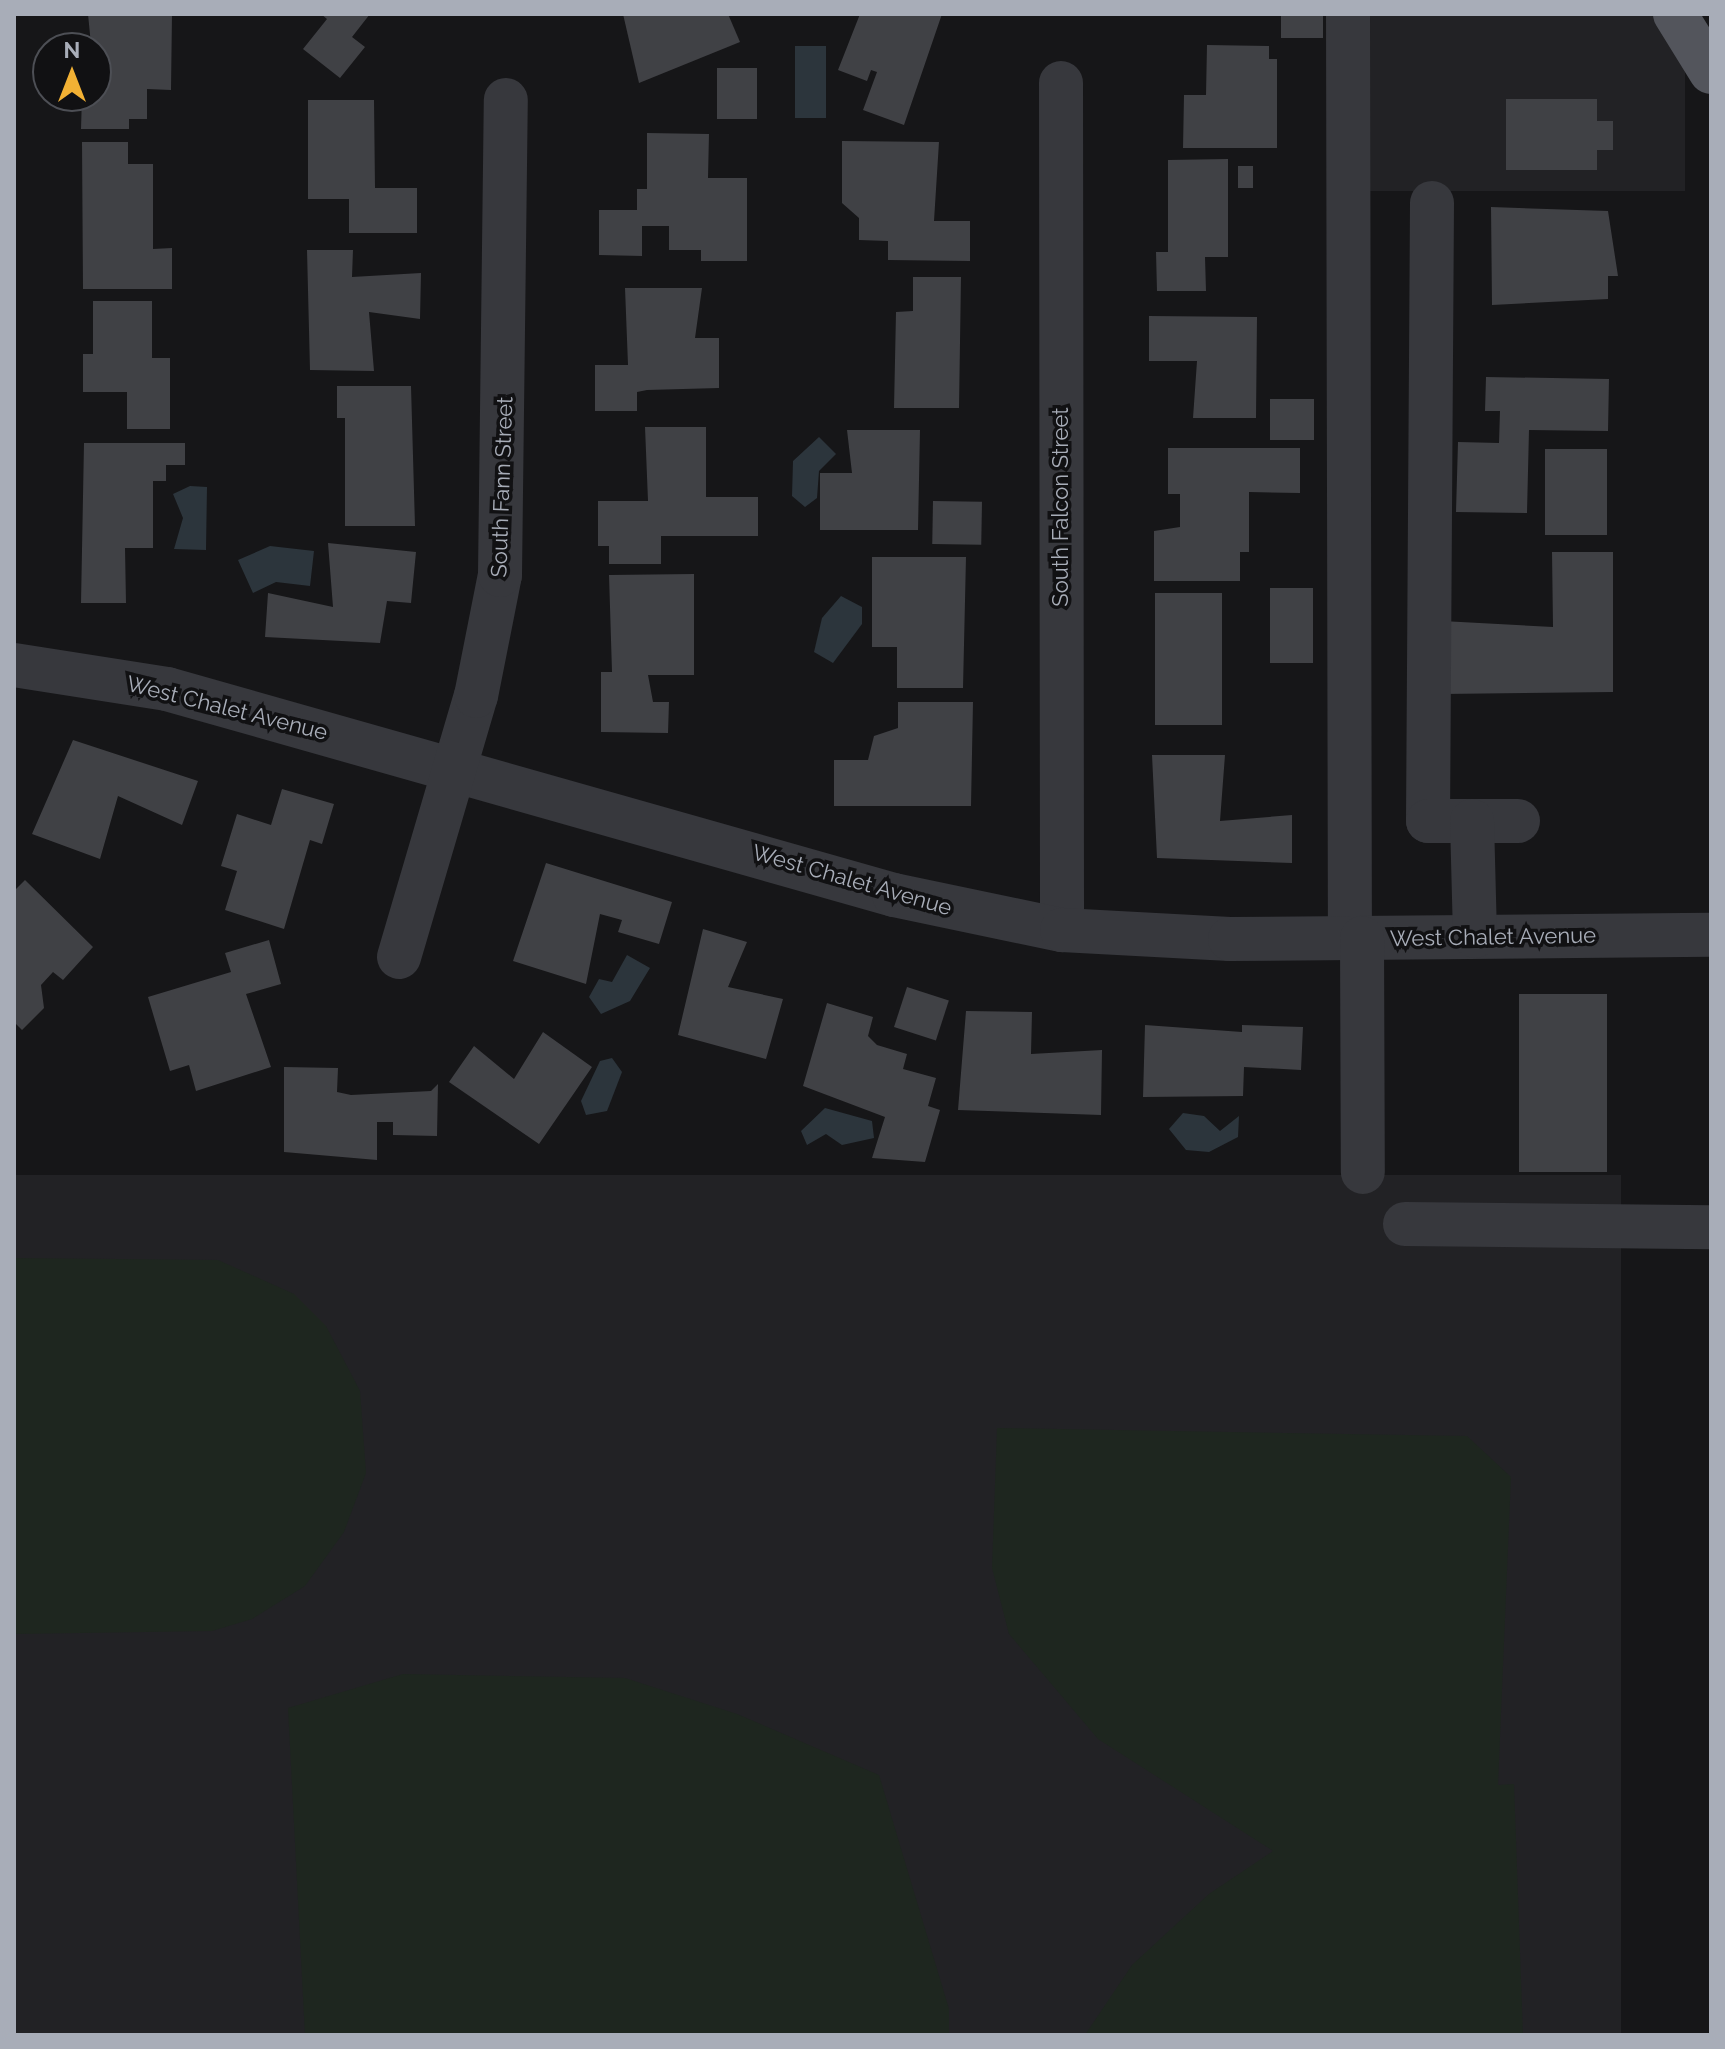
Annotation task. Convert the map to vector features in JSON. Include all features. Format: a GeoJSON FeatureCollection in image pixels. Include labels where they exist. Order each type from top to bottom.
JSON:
{"type":"FeatureCollection","features":[{"type":"Feature","properties":{"kind":"main road"},"geometry":{"type":"LineString","coordinates":[[1675,14],[1711,72]]}},
{"type":"Feature","properties":{"kind":"street"},"geometry":{"type":"LineString","coordinates":[[1348,14],[1356,938],[1363,1172]]}},
{"type":"Feature","properties":{"kind":"street","name":"South Falcon Street"},"geometry":{"type":"LineString","coordinates":[[1061,83],[1062,930]]}},
{"type":"Feature","properties":{"kind":"street","name":"South Fann Street"},"geometry":{"type":"LineString","coordinates":[[399,957],[455,770],[489,642],[504,539],[506,100]]}},
{"type":"Feature","properties":{"kind":"street"},"geometry":{"type":"LineString","coordinates":[[1432,203],[1428,821],[1518,821]]}},
{"type":"Feature","properties":{"kind":"street","name":"West Chalet Avenue"},"geometry":{"type":"LineString","coordinates":[[14,665],[167,689],[894,895],[1062,930],[1356,938],[1711,935]]}},
{"type":"Feature","properties":{"kind":"street"},"geometry":{"type":"LineString","coordinates":[[1472,821],[1475,936]]}},
{"type":"Feature","properties":{"kind":"street"},"geometry":{"type":"LineString","coordinates":[[1405,1224],[1711,1227]]}},
{"type":"Feature","properties":{"kind":"shaded area"},"geometry":{"type":"Polygon","coordinates":[[[1366,14],[1685,14],[1685,191],[1366,191],[1366,14]]]}},
{"type":"Feature","properties":{"kind":"shaded area"},"geometry":{"type":"Polygon","coordinates":[[[795,46],[826,46],[826,118],[795,118],[795,46]]]}},
{"type":"Feature","properties":{"kind":"shaded area"},"geometry":{"type":"Polygon","coordinates":[[[819,437],[836,454],[819,471],[817,498],[805,507],[792,496],[793,461],[819,437]]]}},
{"type":"Feature","properties":{"kind":"shaded area"},"geometry":{"type":"Polygon","coordinates":[[[190,486],[207,487],[206,550],[174,549],[183,518],[173,494],[190,486]]]}},
{"type":"Feature","properties":{"kind":"shaded area"},"geometry":{"type":"Polygon","coordinates":[[[270,546],[314,551],[310,586],[276,582],[253,593],[238,560],[270,546]]]}},
{"type":"Feature","properties":{"kind":"shaded area"},"geometry":{"type":"Polygon","coordinates":[[[841,596],[862,607],[862,624],[833,663],[814,652],[822,618],[841,596]]]}},
{"type":"Feature","properties":{"kind":"shaded area"},"geometry":{"type":"Polygon","coordinates":[[[627,955],[650,968],[630,1001],[601,1014],[589,997],[599,979],[612,982],[627,955]]]}},
{"type":"Feature","properties":{"kind":"shaded area"},"geometry":{"type":"Polygon","coordinates":[[[612,1058],[622,1072],[607,1111],[586,1115],[581,1101],[600,1061],[612,1058]]]}},
{"type":"Feature","properties":{"kind":"shaded area"},"geometry":{"type":"Polygon","coordinates":[[[825,1108],[872,1121],[874,1138],[842,1145],[826,1134],[807,1145],[801,1131],[825,1108]]]}},
{"type":"Feature","properties":{"kind":"shaded area"},"geometry":{"type":"Polygon","coordinates":[[[1183,1113],[1204,1116],[1220,1131],[1239,1116],[1238,1137],[1209,1152],[1186,1150],[1169,1129],[1183,1113]]]}},
{"type":"Feature","properties":{"kind":"shaded area"},"geometry":{"type":"Polygon","coordinates":[[[14,1175],[1621,1175],[1621,2035],[14,2035],[14,1175]]]}},
{"type":"Feature","properties":{"kind":"shaded area"},"geometry":{"type":"Polygon","coordinates":[[[14,1258],[218,1260],[294,1294],[326,1326],[360,1391],[366,1473],[344,1532],[305,1586],[252,1619],[212,1631],[14,1634],[14,1258]]]}},
{"type":"Feature","properties":{"kind":"shaded area"},"geometry":{"type":"Polygon","coordinates":[[[997,1428],[1467,1436],[1511,1477],[1498,1785],[1514,1784],[1523,2035],[1085,2035],[1132,1965],[1209,1894],[1273,1851],[1098,1739],[1009,1634],[992,1568],[997,1428]]]}},
{"type":"Feature","properties":{"kind":"shaded area"},"geometry":{"type":"Polygon","coordinates":[[[403,1674],[625,1678],[737,1714],[879,1775],[949,2009],[949,2035],[305,2035],[288,1708],[403,1674]]]}},
{"type":"Feature","properties":{"kind":"building"},"geometry":{"type":"Polygon","coordinates":[[[88,14],[172,14],[171,90],[147,89],[147,119],[129,119],[129,129],[81,129],[82,112],[112,112],[112,32],[90,32],[88,14]]]}},
{"type":"Feature","properties":{"kind":"building"},"geometry":{"type":"Polygon","coordinates":[[[321,14],[370,14],[352,37],[365,47],[340,78],[303,49],[327,19],[321,14]]]}},
{"type":"Feature","properties":{"kind":"building"},"geometry":{"type":"Polygon","coordinates":[[[623,14],[728,14],[740,42],[639,83],[623,14]]]}},
{"type":"Feature","properties":{"kind":"building"},"geometry":{"type":"Polygon","coordinates":[[[860,14],[942,14],[904,125],[863,110],[877,72],[871,70],[867,81],[838,70],[860,14]]]}},
{"type":"Feature","properties":{"kind":"building"},"geometry":{"type":"Polygon","coordinates":[[[1281,14],[1323,14],[1323,38],[1281,38],[1281,14]]]}},
{"type":"Feature","properties":{"kind":"building"},"geometry":{"type":"Polygon","coordinates":[[[1207,45],[1269,46],[1269,59],[1277,59],[1277,148],[1183,148],[1184,95],[1206,95],[1207,45]]]}},
{"type":"Feature","properties":{"kind":"building"},"geometry":{"type":"Polygon","coordinates":[[[717,68],[757,68],[757,119],[717,119],[717,68]]]}},
{"type":"Feature","properties":{"kind":"building"},"geometry":{"type":"Polygon","coordinates":[[[1506,99],[1597,99],[1597,121],[1613,121],[1613,150],[1597,150],[1597,170],[1506,170],[1506,99]]]}},
{"type":"Feature","properties":{"kind":"building"},"geometry":{"type":"Polygon","coordinates":[[[308,100],[374,100],[375,188],[417,188],[417,233],[349,233],[349,199],[308,199],[308,100]]]}},
{"type":"Feature","properties":{"kind":"building"},"geometry":{"type":"Polygon","coordinates":[[[647,133],[709,134],[708,178],[747,178],[747,261],[701,261],[701,250],[669,250],[669,226],[642,226],[642,256],[599,255],[599,210],[637,210],[637,189],[647,189],[647,133]]]}},
{"type":"Feature","properties":{"kind":"building"},"geometry":{"type":"Polygon","coordinates":[[[842,141],[939,142],[934,221],[970,221],[970,261],[888,260],[888,241],[859,240],[859,218],[842,203],[842,141]]]}},
{"type":"Feature","properties":{"kind":"building"},"geometry":{"type":"Polygon","coordinates":[[[82,142],[128,142],[128,164],[153,164],[153,249],[172,248],[172,289],[83,289],[82,142]]]}},
{"type":"Feature","properties":{"kind":"building"},"geometry":{"type":"Polygon","coordinates":[[[1228,159],[1228,257],[1205,257],[1206,291],[1157,291],[1156,252],[1168,252],[1168,160],[1228,159]]]}},
{"type":"Feature","properties":{"kind":"building"},"geometry":{"type":"Polygon","coordinates":[[[1238,166],[1253,166],[1253,188],[1238,188],[1238,166]]]}},
{"type":"Feature","properties":{"kind":"building"},"geometry":{"type":"Polygon","coordinates":[[[1491,207],[1608,211],[1618,276],[1608,276],[1608,299],[1492,305],[1491,207]]]}},
{"type":"Feature","properties":{"kind":"building"},"geometry":{"type":"Polygon","coordinates":[[[307,250],[353,250],[352,277],[421,273],[420,319],[369,312],[374,371],[310,370],[307,250]]]}},
{"type":"Feature","properties":{"kind":"building"},"geometry":{"type":"Polygon","coordinates":[[[913,277],[961,277],[959,408],[894,408],[896,312],[913,311],[913,277]]]}},
{"type":"Feature","properties":{"kind":"building"},"geometry":{"type":"Polygon","coordinates":[[[625,288],[702,288],[695,338],[719,338],[719,388],[647,390],[637,392],[637,411],[595,411],[595,365],[628,365],[625,288]]]}},
{"type":"Feature","properties":{"kind":"building"},"geometry":{"type":"Polygon","coordinates":[[[93,301],[152,301],[152,358],[170,358],[170,429],[127,429],[127,392],[83,392],[83,354],[93,354],[93,301]]]}},
{"type":"Feature","properties":{"kind":"building"},"geometry":{"type":"Polygon","coordinates":[[[1149,316],[1257,317],[1256,418],[1193,418],[1197,361],[1149,361],[1149,316]]]}},
{"type":"Feature","properties":{"kind":"building"},"geometry":{"type":"Polygon","coordinates":[[[1486,377],[1609,379],[1608,431],[1529,430],[1527,513],[1456,512],[1458,442],[1499,443],[1500,411],[1485,411],[1486,377]]]}},
{"type":"Feature","properties":{"kind":"building"},"geometry":{"type":"Polygon","coordinates":[[[337,386],[411,386],[415,526],[345,526],[345,418],[337,418],[337,386]]]}},
{"type":"Feature","properties":{"kind":"building"},"geometry":{"type":"Polygon","coordinates":[[[1270,399],[1314,399],[1314,440],[1270,440],[1270,399]]]}},
{"type":"Feature","properties":{"kind":"building"},"geometry":{"type":"Polygon","coordinates":[[[645,427],[706,427],[706,497],[758,497],[758,536],[661,536],[661,564],[609,564],[609,546],[598,546],[598,501],[648,501],[645,427]]]}},
{"type":"Feature","properties":{"kind":"building"},"geometry":{"type":"Polygon","coordinates":[[[847,430],[920,430],[918,530],[820,530],[820,473],[852,473],[847,430]]]}},
{"type":"Feature","properties":{"kind":"building"},"geometry":{"type":"Polygon","coordinates":[[[84,443],[185,443],[185,465],[166,465],[166,481],[153,481],[153,548],[125,548],[126,603],[81,603],[84,443]]]}},
{"type":"Feature","properties":{"kind":"building"},"geometry":{"type":"Polygon","coordinates":[[[1168,448],[1300,448],[1300,493],[1249,492],[1249,552],[1240,552],[1240,581],[1154,581],[1154,531],[1180,527],[1180,494],[1168,494],[1168,448]]]}},
{"type":"Feature","properties":{"kind":"building"},"geometry":{"type":"Polygon","coordinates":[[[1545,449],[1607,449],[1607,535],[1545,535],[1545,449]]]}},
{"type":"Feature","properties":{"kind":"building"},"geometry":{"type":"Polygon","coordinates":[[[933,501],[982,502],[981,545],[932,544],[933,501]]]}},
{"type":"Feature","properties":{"kind":"building"},"geometry":{"type":"Polygon","coordinates":[[[328,543],[416,552],[411,603],[387,601],[380,643],[265,637],[268,593],[333,607],[328,543]]]}},
{"type":"Feature","properties":{"kind":"building"},"geometry":{"type":"Polygon","coordinates":[[[1552,552],[1613,552],[1613,692],[1442,694],[1442,621],[1553,627],[1552,552]]]}},
{"type":"Feature","properties":{"kind":"building"},"geometry":{"type":"Polygon","coordinates":[[[872,557],[966,557],[963,688],[897,688],[897,647],[872,647],[872,557]]]}},
{"type":"Feature","properties":{"kind":"building"},"geometry":{"type":"Polygon","coordinates":[[[694,574],[694,675],[648,675],[653,702],[669,702],[668,733],[601,732],[601,672],[612,672],[609,575],[694,574]]]}},
{"type":"Feature","properties":{"kind":"building"},"geometry":{"type":"Polygon","coordinates":[[[1270,588],[1313,588],[1313,663],[1270,663],[1270,588]]]}},
{"type":"Feature","properties":{"kind":"building"},"geometry":{"type":"Polygon","coordinates":[[[1155,593],[1222,593],[1222,725],[1155,725],[1155,593]]]}},
{"type":"Feature","properties":{"kind":"building"},"geometry":{"type":"Polygon","coordinates":[[[898,702],[973,702],[971,806],[834,806],[834,760],[868,760],[874,736],[898,728],[898,702]]]}},
{"type":"Feature","properties":{"kind":"building"},"geometry":{"type":"Polygon","coordinates":[[[73,740],[198,781],[182,825],[118,796],[100,859],[32,834],[73,740]]]}},
{"type":"Feature","properties":{"kind":"building"},"geometry":{"type":"Polygon","coordinates":[[[1152,755],[1225,755],[1220,821],[1292,815],[1292,863],[1157,858],[1152,755]]]}},
{"type":"Feature","properties":{"kind":"building"},"geometry":{"type":"Polygon","coordinates":[[[282,789],[334,804],[322,844],[310,840],[284,929],[225,910],[237,871],[221,866],[237,814],[271,825],[282,789]]]}},
{"type":"Feature","properties":{"kind":"building"},"geometry":{"type":"Polygon","coordinates":[[[546,863],[672,902],[659,944],[618,932],[622,920],[600,914],[586,984],[513,961],[546,863]]]}},
{"type":"Feature","properties":{"kind":"building"},"geometry":{"type":"Polygon","coordinates":[[[25,880],[93,947],[63,980],[53,972],[41,985],[44,1008],[22,1030],[14,1022],[14,891],[25,880]]]}},
{"type":"Feature","properties":{"kind":"building"},"geometry":{"type":"Polygon","coordinates":[[[703,929],[747,942],[728,987],[783,999],[766,1059],[678,1035],[703,929]]]}},
{"type":"Feature","properties":{"kind":"building"},"geometry":{"type":"Polygon","coordinates":[[[269,940],[281,984],[246,994],[271,1067],[196,1091],[189,1065],[170,1071],[148,997],[231,972],[225,953],[269,940]]]}},
{"type":"Feature","properties":{"kind":"building"},"geometry":{"type":"Polygon","coordinates":[[[907,987],[949,1001],[936,1041],[894,1027],[907,987]]]}},
{"type":"Feature","properties":{"kind":"building"},"geometry":{"type":"Polygon","coordinates":[[[1519,994],[1607,994],[1607,1172],[1519,1172],[1519,994]]]}},
{"type":"Feature","properties":{"kind":"building"},"geometry":{"type":"Polygon","coordinates":[[[827,1003],[873,1017],[868,1036],[877,1045],[907,1054],[903,1069],[936,1078],[928,1106],[940,1110],[925,1162],[872,1158],[885,1117],[803,1086],[827,1003]]]}},
{"type":"Feature","properties":{"kind":"building"},"geometry":{"type":"Polygon","coordinates":[[[966,1011],[1032,1012],[1031,1054],[1102,1050],[1101,1115],[958,1110],[966,1011]]]}},
{"type":"Feature","properties":{"kind":"building"},"geometry":{"type":"Polygon","coordinates":[[[1145,1025],[1242,1032],[1242,1025],[1303,1027],[1301,1070],[1244,1067],[1243,1096],[1143,1097],[1145,1025]]]}},
{"type":"Feature","properties":{"kind":"building"},"geometry":{"type":"Polygon","coordinates":[[[543,1032],[592,1067],[539,1144],[449,1082],[474,1046],[514,1079],[543,1032]]]}},
{"type":"Feature","properties":{"kind":"building"},"geometry":{"type":"Polygon","coordinates":[[[284,1067],[338,1068],[337,1092],[351,1095],[431,1091],[438,1084],[437,1136],[393,1135],[393,1122],[377,1122],[377,1160],[284,1152],[284,1067]]]}}]}
